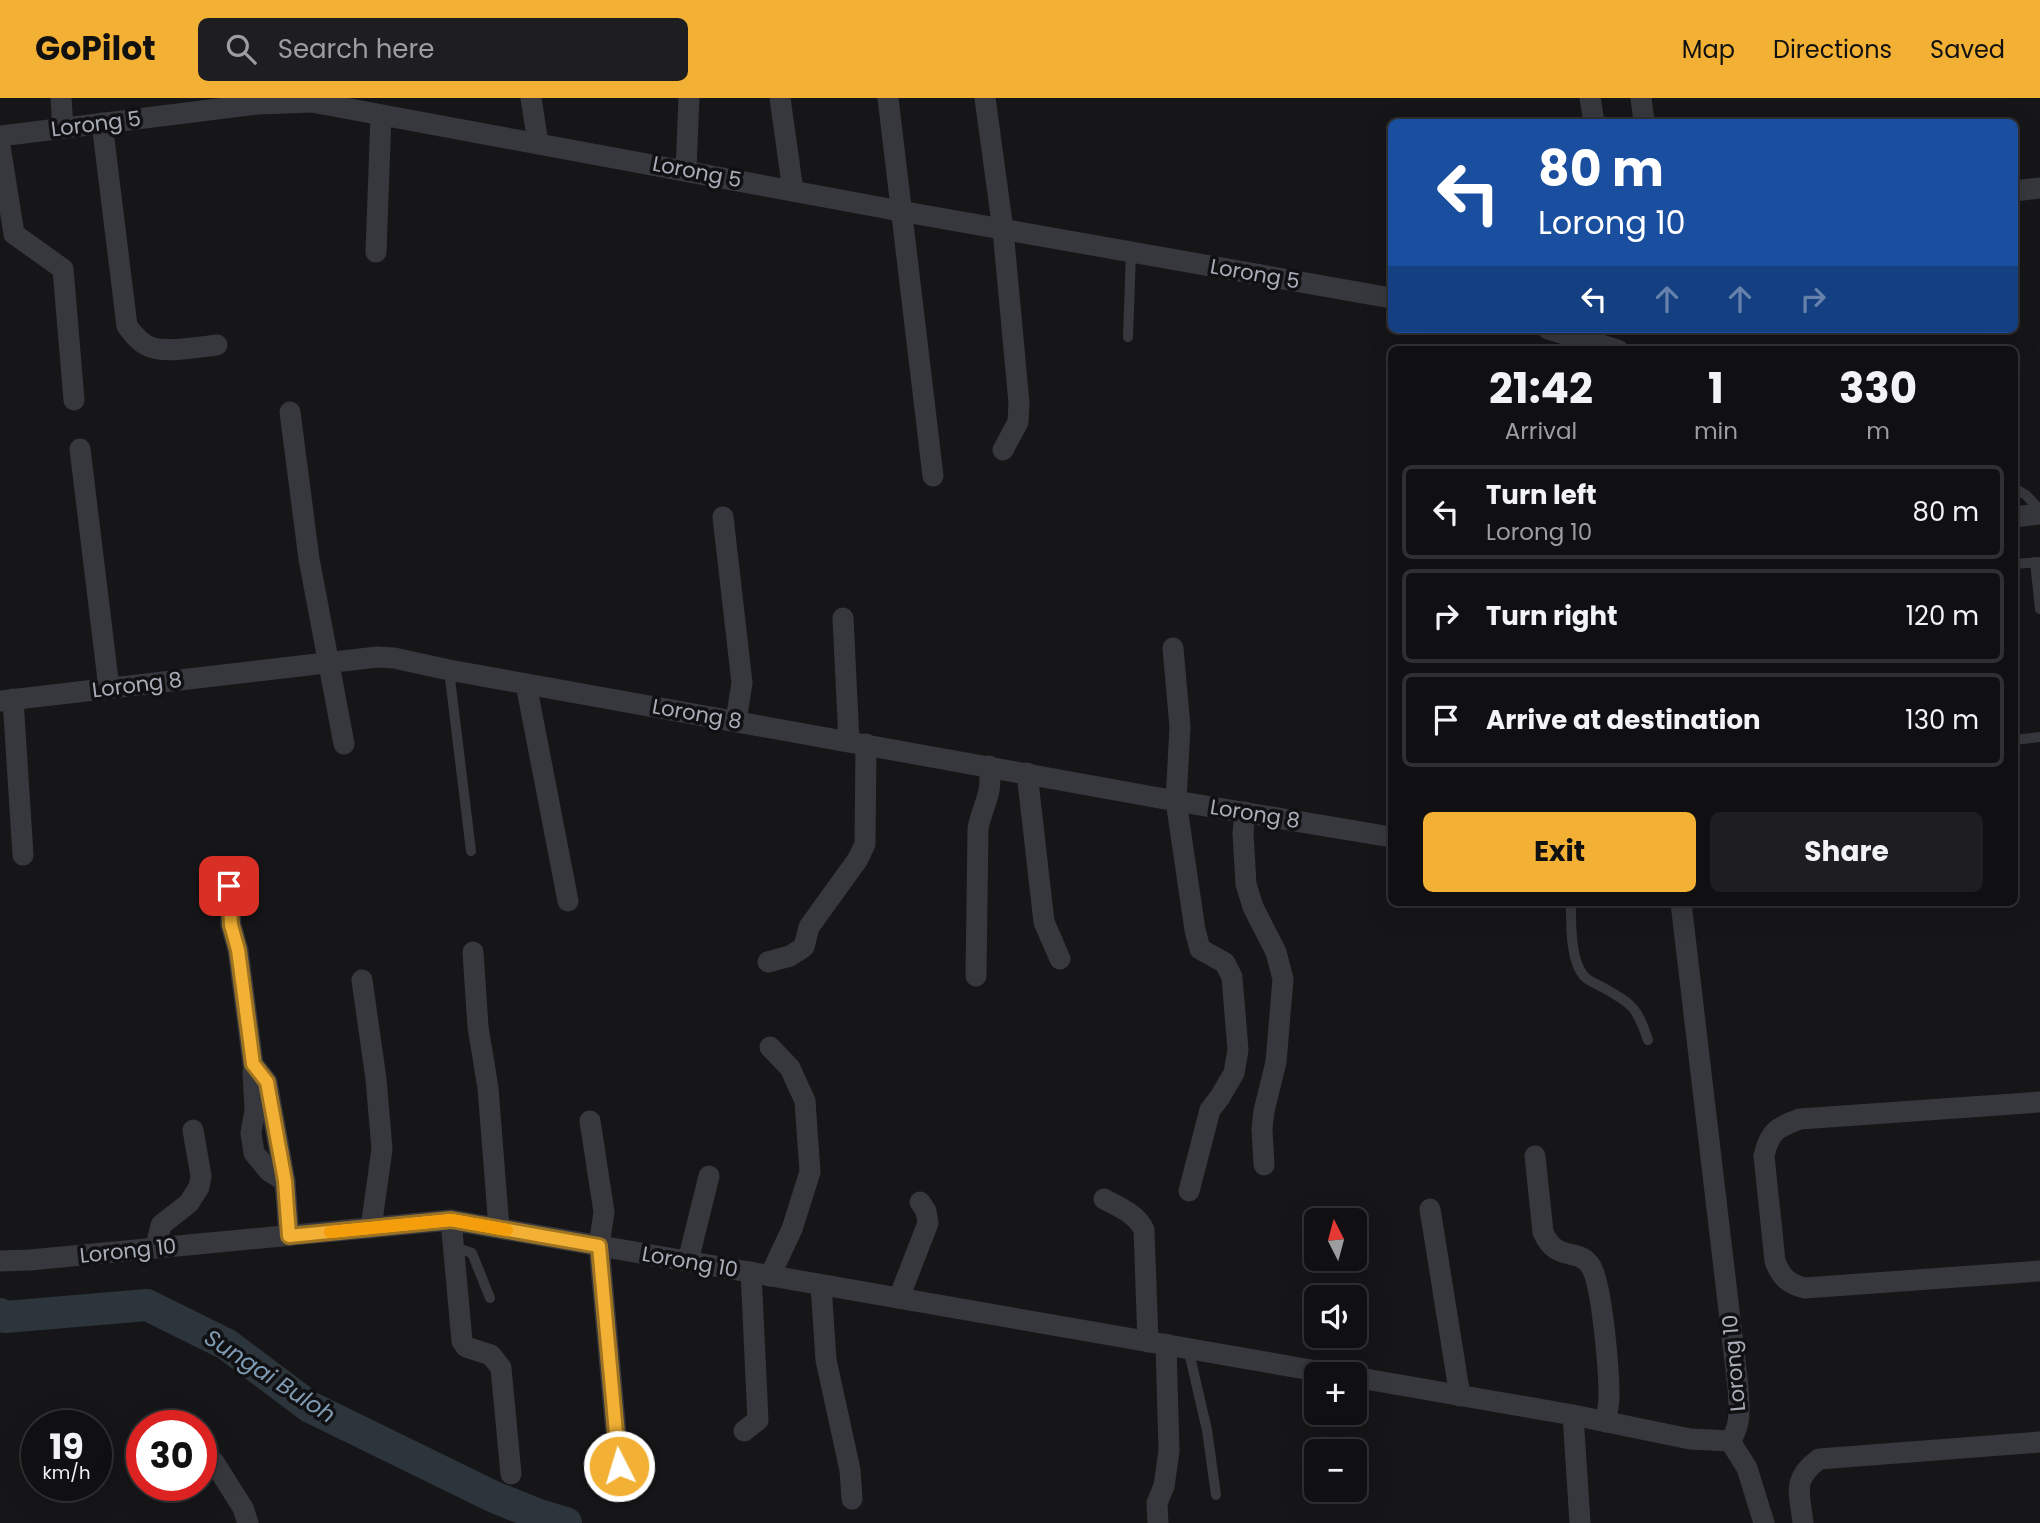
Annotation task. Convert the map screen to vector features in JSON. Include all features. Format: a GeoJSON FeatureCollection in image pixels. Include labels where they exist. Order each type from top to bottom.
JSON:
{"type":"FeatureCollection","features":[{"type":"Feature","properties":{"kind":"street"},"geometry":{"type":"LineString","coordinates":[[61,98],[63,128]]}},
{"type":"Feature","properties":{"kind":"street"},"geometry":{"type":"LineString","coordinates":[[531,98],[538,143]]}},
{"type":"Feature","properties":{"kind":"street"},"geometry":{"type":"LineString","coordinates":[[686,170],[689,98]]}},
{"type":"Feature","properties":{"kind":"street"},"geometry":{"type":"LineString","coordinates":[[780,98],[793,191]]}},
{"type":"Feature","properties":{"kind":"street"},"geometry":{"type":"LineString","coordinates":[[888,98],[933,476]]}},
{"type":"Feature","properties":{"kind":"street"},"geometry":{"type":"LineString","coordinates":[[985,98],[1003,230],[1019,403],[1018,422],[1003,450]]}},
{"type":"Feature","properties":{"kind":"street"},"geometry":{"type":"LineString","coordinates":[[1590,98],[1594,119]]}},
{"type":"Feature","properties":{"kind":"street"},"geometry":{"type":"LineString","coordinates":[[1641,98],[1644,119]]}},
{"type":"Feature","properties":{"kind":"street","name":"Lorong 5"},"geometry":{"type":"LineString","coordinates":[[0,136],[258,101],[344,103],[381,115],[1003,230],[1388,297]]}},
{"type":"Feature","properties":{"kind":"street"},"geometry":{"type":"LineString","coordinates":[[376,252],[381,115]]}},
{"type":"Feature","properties":{"kind":"street"},"geometry":{"type":"LineString","coordinates":[[102,123],[127,326],[137,339],[148,347],[160,350],[217,345]]}},
{"type":"Feature","properties":{"kind":"street"},"geometry":{"type":"LineString","coordinates":[[0,146],[14,234],[63,269],[74,400]]}},
{"type":"Feature","properties":{"kind":"street"},"geometry":{"type":"LineString","coordinates":[[2018,191],[2040,188]]}},
{"type":"Feature","properties":{"kind":"street"},"geometry":{"type":"LineString","coordinates":[[1562,333],[1605,346]]}},
{"type":"Feature","properties":{"kind":"street"},"geometry":{"type":"LineString","coordinates":[[290,412],[309,559],[344,744]]}},
{"type":"Feature","properties":{"kind":"street"},"geometry":{"type":"LineString","coordinates":[[80,449],[109,688]]}},
{"type":"Feature","properties":{"kind":"street"},"geometry":{"type":"LineString","coordinates":[[2018,516],[2040,512]]}},
{"type":"Feature","properties":{"kind":"street"},"geometry":{"type":"LineString","coordinates":[[723,517],[742,683],[736,721]]}},
{"type":"Feature","properties":{"kind":"street"},"geometry":{"type":"LineString","coordinates":[[768,962],[790,956],[804,947],[809,927],[858,859],[865,844],[844,618]]}},
{"type":"Feature","properties":{"kind":"street"},"geometry":{"type":"LineString","coordinates":[[1173,648],[1180,727],[1176,801],[1195,930],[1200,949],[1224,963],[1232,977],[1238,1050],[1234,1073],[1210,1110],[1189,1191]]}},
{"type":"Feature","properties":{"kind":"street","name":"Lorong 8"},"geometry":{"type":"LineString","coordinates":[[6,700],[376,657],[394,658],[526,684],[1388,837]]}},
{"type":"Feature","properties":{"kind":"street"},"geometry":{"type":"LineString","coordinates":[[526,684],[568,901]]}},
{"type":"Feature","properties":{"kind":"street"},"geometry":{"type":"LineString","coordinates":[[6,700],[23,855]]}},
{"type":"Feature","properties":{"kind":"street"},"geometry":{"type":"LineString","coordinates":[[976,976],[978,828],[982,808],[992,787],[989,766]]}},
{"type":"Feature","properties":{"kind":"street"},"geometry":{"type":"LineString","coordinates":[[1027,773],[1044,922],[1060,960]]}},
{"type":"Feature","properties":{"kind":"street"},"geometry":{"type":"LineString","coordinates":[[1245,811],[1243,833],[1246,884],[1253,907],[1276,952],[1283,979],[1276,1062],[1262,1129],[1264,1166]]}},
{"type":"Feature","properties":{"kind":"street"},"geometry":{"type":"LineString","coordinates":[[229,886],[231,925],[238,950],[253,1064],[256,1110],[251,1133],[254,1153],[269,1171],[285,1181],[289,1236]]}},
{"type":"Feature","properties":{"kind":"street","name":"Lorong 10"},"geometry":{"type":"LineString","coordinates":[[1367,1379],[1573,1415],[1690,1439],[1730,1441],[1737,1433],[1738,1387],[1681,906]]}},
{"type":"Feature","properties":{"kind":"street"},"geometry":{"type":"LineString","coordinates":[[473,952],[478,1027],[488,1088],[499,1228]]}},
{"type":"Feature","properties":{"kind":"street"},"geometry":{"type":"LineString","coordinates":[[362,979],[376,1079],[382,1149],[371,1228]]}},
{"type":"Feature","properties":{"kind":"street"},"geometry":{"type":"LineString","coordinates":[[744,1431],[758,1420],[761,1274],[796,1218],[810,1172],[805,1101],[790,1068],[770,1047]]}},
{"type":"Feature","properties":{"kind":"street"},"geometry":{"type":"LineString","coordinates":[[2040,1102],[1800,1119],[1773,1132],[1767,1141],[1764,1156],[1775,1261],[1780,1274],[1792,1285],[1805,1288],[2040,1271]]}},
{"type":"Feature","properties":{"kind":"street"},"geometry":{"type":"LineString","coordinates":[[590,1121],[604,1212],[599,1246],[619,1466]]}},
{"type":"Feature","properties":{"kind":"street"},"geometry":{"type":"LineString","coordinates":[[156,1247],[162,1225],[189,1203],[199,1187],[201,1176],[193,1130]]}},
{"type":"Feature","properties":{"kind":"street"},"geometry":{"type":"LineString","coordinates":[[1535,1156],[1544,1232],[1548,1242],[1555,1250],[1584,1259],[1591,1266],[1598,1290],[1609,1382],[1606,1422]]}},
{"type":"Feature","properties":{"kind":"street"},"geometry":{"type":"LineString","coordinates":[[688,1261],[709,1176]]}},
{"type":"Feature","properties":{"kind":"street"},"geometry":{"type":"LineString","coordinates":[[1104,1199],[1124,1209],[1141,1223],[1144,1230],[1170,1451],[1164,1486],[1157,1503],[1158,1523]]}},
{"type":"Feature","properties":{"kind":"street"},"geometry":{"type":"LineString","coordinates":[[899,1298],[928,1223],[926,1211],[920,1202]]}},
{"type":"Feature","properties":{"kind":"street"},"geometry":{"type":"LineString","coordinates":[[1430,1209],[1460,1396]]}},
{"type":"Feature","properties":{"kind":"street"},"geometry":{"type":"LineString","coordinates":[[451,1220],[463,1341],[467,1347],[491,1355],[503,1375],[511,1474]]}},
{"type":"Feature","properties":{"kind":"street","name":"Lorong 10"},"geometry":{"type":"LineString","coordinates":[[0,1261],[451,1220],[1304,1369]]}},
{"type":"Feature","properties":{"kind":"street"},"geometry":{"type":"LineString","coordinates":[[821,1284],[826,1360],[849,1470],[852,1499]]}},
{"type":"Feature","properties":{"kind":"street"},"geometry":{"type":"LineString","coordinates":[[1573,1415],[1580,1523]]}},
{"type":"Feature","properties":{"kind":"street"},"geometry":{"type":"LineString","coordinates":[[1730,1441],[1747,1468],[1764,1523]]}},
{"type":"Feature","properties":{"kind":"street"},"geometry":{"type":"LineString","coordinates":[[1803,1523],[1799,1486],[1801,1476],[1819,1460],[2040,1441]]}},
{"type":"Feature","properties":{"kind":"street"},"geometry":{"type":"LineString","coordinates":[[217,1467],[243,1508],[248,1523]]}},
{"type":"Feature","properties":{"kind":"lane"},"geometry":{"type":"LineString","coordinates":[[1128,337],[1131,252]]}},
{"type":"Feature","properties":{"kind":"lane"},"geometry":{"type":"LineString","coordinates":[[2018,491],[2040,512]]}},
{"type":"Feature","properties":{"kind":"lane"},"geometry":{"type":"LineString","coordinates":[[2018,564],[2038,562],[2040,609]]}},
{"type":"Feature","properties":{"kind":"lane"},"geometry":{"type":"LineString","coordinates":[[449,670],[471,850]]}},
{"type":"Feature","properties":{"kind":"lane"},"geometry":{"type":"LineString","coordinates":[[2018,740],[2040,737]]}},
{"type":"Feature","properties":{"kind":"lane"},"geometry":{"type":"LineString","coordinates":[[1571,906],[1576,959],[1584,977],[1626,1000],[1638,1012],[1648,1040]]}},
{"type":"Feature","properties":{"kind":"lane"},"geometry":{"type":"LineString","coordinates":[[455,1248],[472,1253],[490,1298]]}},
{"type":"Feature","properties":{"kind":"lane"},"geometry":{"type":"LineString","coordinates":[[1188,1348],[1207,1430],[1216,1495]]}},
{"type":"Feature","properties":{"kind":"waterway","name":"Sungai Buloh"},"geometry":{"type":"LineString","coordinates":[[0,1314],[5,1317],[147,1305],[226,1344],[310,1407],[494,1497],[566,1523]]}},
{"type":"Feature","properties":{"kind":"slow traffic"},"geometry":{"type":"LineString","coordinates":[[330,1232],[451,1220],[507,1230]]}},
{"type":"Feature","properties":{"kind":"route"},"geometry":{"type":"LineString","coordinates":[[229,886],[232,934],[238,950],[253,1064],[267,1082],[285,1181],[289,1236],[451,1220],[599,1246],[619,1466]]}}]}
